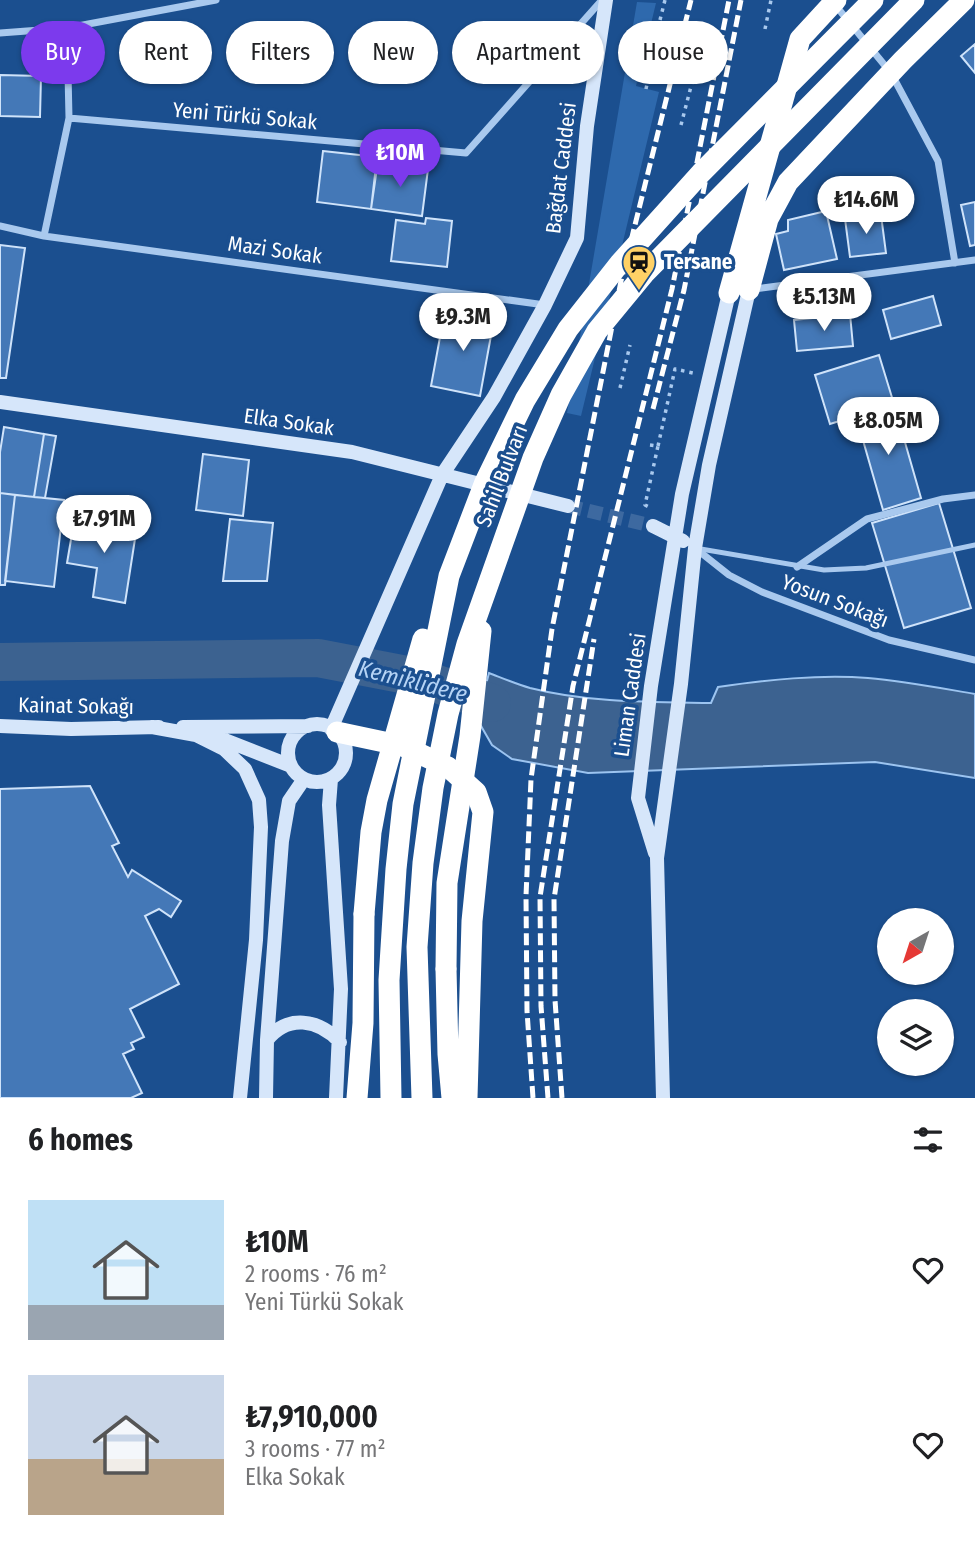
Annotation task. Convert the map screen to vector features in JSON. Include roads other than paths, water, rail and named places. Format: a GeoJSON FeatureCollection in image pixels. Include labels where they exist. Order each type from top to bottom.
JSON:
{"type":"FeatureCollection","features":[{"type":"Feature","properties":{"kind":"highway","name":"Sahil Bulvarı"},"geometry":{"type":"LineString","coordinates":[[391,1098],[389,980],[397,856],[404,804],[449,576],[485,482],[525,400],[568,329],[620,263],[701,173],[873,0]]}},
{"type":"Feature","properties":{"kind":"highway","name":"Sahil Bulvarı"},"geometry":{"type":"LineString","coordinates":[[422,1098],[417,947],[426,839],[448,714],[467,644],[533,458],[561,395],[597,331],[672,246],[914,0]]}},
{"type":"Feature","properties":{"kind":"highway"},"geometry":{"type":"LineString","coordinates":[[739,291],[768,219],[788,182],[964,0]]}},
{"type":"Feature","properties":{"kind":"highway"},"geometry":{"type":"LineString","coordinates":[[739,291],[800,39],[834,1]]}},
{"type":"Feature","properties":{"kind":"highway"},"geometry":{"type":"LineString","coordinates":[[357,1098],[371,832],[377,800],[429,619],[449,576]]}},
{"type":"Feature","properties":{"kind":"highway"},"geometry":{"type":"LineString","coordinates":[[452,1098],[447,1054],[447,883],[470,736],[486,592]]}},
{"type":"Feature","properties":{"kind":"highway"},"geometry":{"type":"LineString","coordinates":[[334,731],[403,746],[448,767],[476,792],[483,812],[472,921],[467,1098]]}},
{"type":"Feature","properties":{"kind":"street"},"geometry":{"type":"LineString","coordinates":[[104,21],[216,0]]}},
{"type":"Feature","properties":{"kind":"street","name":"Yeni Türkü Sokak"},"geometry":{"type":"LineString","coordinates":[[68,118],[466,153],[604,0]]}},
{"type":"Feature","properties":{"kind":"street","name":"Bağdat Caddesi"},"geometry":{"type":"LineString","coordinates":[[334,731],[342,705],[442,475],[494,397],[545,305],[577,238],[587,126],[604,0]]}},
{"type":"Feature","properties":{"kind":"street"},"geometry":{"type":"LineString","coordinates":[[834,1],[891,73],[939,161],[955,262]]}},
{"type":"Feature","properties":{"kind":"street"},"geometry":{"type":"LineString","coordinates":[[0,33],[21,31]]}},
{"type":"Feature","properties":{"kind":"street"},"geometry":{"type":"LineString","coordinates":[[44,236],[68,118],[68,84]]}},
{"type":"Feature","properties":{"kind":"street","name":"Mazi Sokak"},"geometry":{"type":"LineString","coordinates":[[0,226],[44,236],[545,305]]}},
{"type":"Feature","properties":{"kind":"street"},"geometry":{"type":"LineString","coordinates":[[739,291],[975,260]]}},
{"type":"Feature","properties":{"kind":"street","name":"Liman Caddesi"},"geometry":{"type":"LineString","coordinates":[[657,858],[638,798],[651,686],[678,519],[709,377],[739,291]]}},
{"type":"Feature","properties":{"kind":"street","name":"Liman Caddesi"},"geometry":{"type":"LineString","coordinates":[[663,1098],[657,858],[667,799],[695,548],[739,291]]}},
{"type":"Feature","properties":{"kind":"street","name":"Elka Sokak"},"geometry":{"type":"LineString","coordinates":[[0,402],[352,452],[568,506]]}},
{"type":"Feature","properties":{"kind":"street"},"geometry":{"type":"LineString","coordinates":[[797,566],[867,519],[943,499],[975,495]]}},
{"type":"Feature","properties":{"kind":"street"},"geometry":{"type":"LineString","coordinates":[[653,526],[695,548]]}},
{"type":"Feature","properties":{"kind":"street","name":"Yosun Sokağı"},"geometry":{"type":"LineString","coordinates":[[695,548],[729,575],[762,592],[889,640],[975,660]]}},
{"type":"Feature","properties":{"kind":"street"},"geometry":{"type":"LineString","coordinates":[[324,725],[343,740],[346,757],[343,766],[331,779],[322,782],[304,779],[291,765],[208,733],[152,727],[324,725]]}},
{"type":"Feature","properties":{"kind":"street","name":"Kainat Sokağı"},"geometry":{"type":"LineString","coordinates":[[0,726],[71,729],[152,727]]}},
{"type":"Feature","properties":{"kind":"street"},"geometry":{"type":"LineString","coordinates":[[291,765],[289,746],[293,737],[308,726]]}},
{"type":"Feature","properties":{"kind":"street"},"geometry":{"type":"LineString","coordinates":[[152,727],[196,735],[224,749],[244,769],[259,800],[261,827],[256,940],[240,1098]]}},
{"type":"Feature","properties":{"kind":"street"},"geometry":{"type":"LineString","coordinates":[[266,1098],[267,1040],[282,841],[289,801],[304,779]]}},
{"type":"Feature","properties":{"kind":"street"},"geometry":{"type":"LineString","coordinates":[[331,779],[329,805],[341,989],[336,1098]]}},
{"type":"Feature","properties":{"kind":"street"},"geometry":{"type":"LineString","coordinates":[[267,1040],[274,1031],[284,1025],[303,1021],[320,1026],[340,1042]]}},
{"type":"Feature","properties":{"kind":"lane"},"geometry":{"type":"LineString","coordinates":[[695,548],[824,570],[866,568],[975,545]]}},
{"type":"Feature","properties":{"kind":"waterway","name":"Kemiklidere"},"geometry":{"type":"LineString","coordinates":[[0,662],[318,658],[417,677],[492,703]]}},
{"type":"Feature","properties":{"kind":"tunnel"},"geometry":{"type":"LineString","coordinates":[[568,506],[653,526]]}},
{"type":"Feature","properties":{"kind":"railway"},"geometry":{"type":"LineString","coordinates":[[533,1098],[527,1011],[526,896],[531,779],[552,629],[621,281],[691,0]]}},
{"type":"Feature","properties":{"kind":"railway"},"geometry":{"type":"LineString","coordinates":[[548,1098],[541,1006],[540,897],[573,686],[672,289],[729,0]]}},
{"type":"Feature","properties":{"kind":"railway"},"geometry":{"type":"LineString","coordinates":[[653,409],[684,290],[741,0]]}},
{"type":"Feature","properties":{"kind":"railway"},"geometry":{"type":"LineString","coordinates":[[562,1098],[555,1000],[554,899],[594,639]]}},
{"type":"Feature","properties":{"kind":"place","name":"Tersane"},"geometry":{"type":"Point","coordinates":[639,292]}}]}
